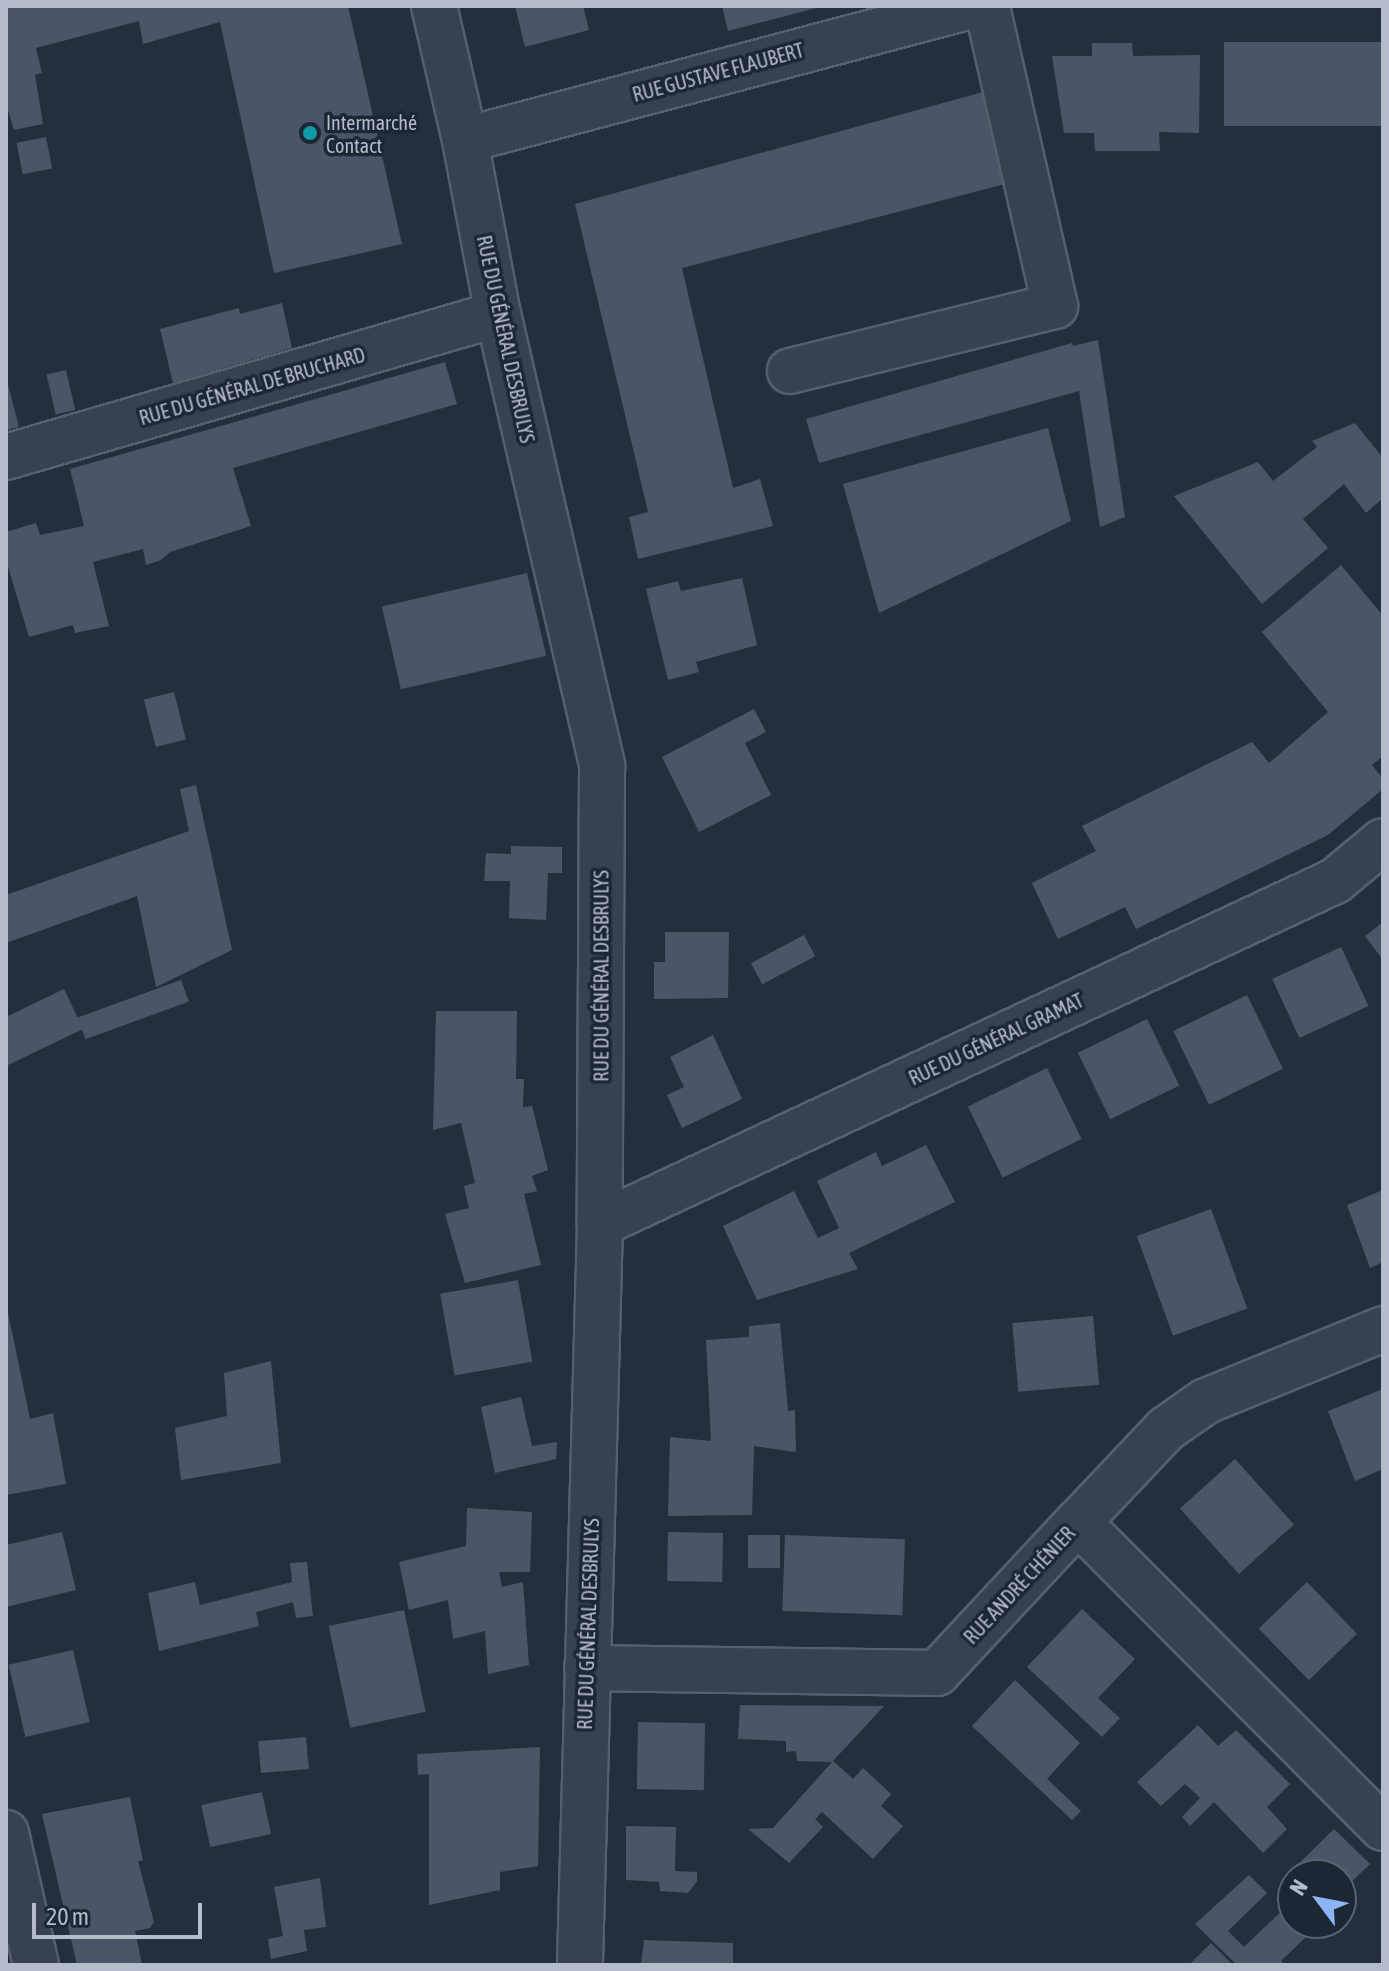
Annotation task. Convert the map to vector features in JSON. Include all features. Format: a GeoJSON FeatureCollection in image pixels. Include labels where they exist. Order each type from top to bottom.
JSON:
{"type":"FeatureCollection","features":[{"type":"Feature","properties":{"kind":"street","name":"RUE DU GÉNÉRAL DESBRULYS"},"geometry":{"type":"LineString","coordinates":[[434,6],[465,140],[498,314],[602,766],[600,1224],[580,1965]]}},
{"type":"Feature","properties":{"kind":"street","name":"RUE GUSTAVE FLAUBERT"},"geometry":{"type":"LineString","coordinates":[[465,140],[971,6]]}},
{"type":"Feature","properties":{"kind":"street"},"geometry":{"type":"LineString","coordinates":[[790,371],[1055,306],[987,6]]}},
{"type":"Feature","properties":{"kind":"street","name":"RUE DU GÉNÉRAL DE BRUCHARD"},"geometry":{"type":"LineString","coordinates":[[6,457],[498,314]]}},
{"type":"Feature","properties":{"kind":"street","name":"RUE DU GÉNÉRAL GRAMAT"},"geometry":{"type":"LineString","coordinates":[[600,1224],[1335,881],[1383,841]]}},
{"type":"Feature","properties":{"kind":"street"},"geometry":{"type":"LineString","coordinates":[[1078,1522],[1166,1429],[1206,1401],[1383,1329]]}},
{"type":"Feature","properties":{"kind":"street","name":"RUE ANDRÉ CHÉNIER"},"geometry":{"type":"LineString","coordinates":[[587,1668],[937,1673],[1078,1522],[1383,1828]]}},
{"type":"Feature","properties":{"kind":"street"},"geometry":{"type":"LineString","coordinates":[[6,1833],[36,1965]]}},
{"type":"Feature","properties":{"kind":"building","name":"Intermarché Contact"},"geometry":{"type":"Polygon","coordinates":[[[6,6],[348,6],[402,244],[274,273],[220,22],[143,44],[139,21],[36,48],[42,73],[35,75],[43,124],[14,130],[6,104],[6,6]]]}},
{"type":"Feature","properties":{"kind":"building"},"geometry":{"type":"Polygon","coordinates":[[[515,6],[583,6],[589,30],[525,47],[515,6]]]}},
{"type":"Feature","properties":{"kind":"building"},"geometry":{"type":"Polygon","coordinates":[[[722,6],[820,6],[820,7],[728,31],[722,6]]]}},
{"type":"Feature","properties":{"kind":"building"},"geometry":{"type":"Polygon","coordinates":[[[1224,42],[1383,42],[1383,126],[1224,126],[1224,42]]]}},
{"type":"Feature","properties":{"kind":"building"},"geometry":{"type":"Polygon","coordinates":[[[1092,43],[1132,43],[1133,56],[1200,55],[1199,133],[1159,132],[1160,151],[1095,151],[1094,133],[1064,133],[1052,56],[1092,56],[1092,43]]]}},
{"type":"Feature","properties":{"kind":"building"},"geometry":{"type":"Polygon","coordinates":[[[983,92],[1005,184],[682,268],[733,488],[760,479],[773,526],[638,559],[629,517],[648,512],[575,204],[983,92]]]}},
{"type":"Feature","properties":{"kind":"building"},"geometry":{"type":"Polygon","coordinates":[[[46,137],[52,168],[23,174],[17,143],[46,137]]]}},
{"type":"Feature","properties":{"kind":"building"},"geometry":{"type":"Polygon","coordinates":[[[282,303],[292,348],[173,383],[160,329],[239,308],[240,314],[282,303]]]}},
{"type":"Feature","properties":{"kind":"building"},"geometry":{"type":"Polygon","coordinates":[[[1098,340],[1125,517],[1100,527],[1079,391],[819,463],[806,419],[1072,343],[1073,346],[1098,340]]]}},
{"type":"Feature","properties":{"kind":"building"},"geometry":{"type":"Polygon","coordinates":[[[445,362],[457,404],[233,468],[251,526],[170,552],[161,560],[146,565],[143,549],[93,562],[109,626],[75,633],[73,625],[29,637],[6,560],[6,532],[36,523],[40,535],[84,526],[70,469],[445,362]]]}},
{"type":"Feature","properties":{"kind":"building"},"geometry":{"type":"Polygon","coordinates":[[[66,370],[75,410],[56,414],[47,374],[66,370]]]}},
{"type":"Feature","properties":{"kind":"building"},"geometry":{"type":"Polygon","coordinates":[[[6,377],[19,427],[6,430],[6,377]]]}},
{"type":"Feature","properties":{"kind":"building"},"geometry":{"type":"Polygon","coordinates":[[[1355,423],[1383,458],[1383,498],[1366,513],[1344,484],[1303,519],[1328,548],[1262,604],[1174,496],[1258,462],[1273,481],[1317,447],[1312,441],[1355,423]]]}},
{"type":"Feature","properties":{"kind":"building"},"geometry":{"type":"Polygon","coordinates":[[[1048,428],[1071,521],[879,613],[843,484],[1048,428]]]}},
{"type":"Feature","properties":{"kind":"building"},"geometry":{"type":"Polygon","coordinates":[[[1341,565],[1383,616],[1383,756],[1372,765],[1383,779],[1383,789],[1328,835],[1136,929],[1125,907],[1058,939],[1032,883],[1096,851],[1082,826],[1252,742],[1269,763],[1328,712],[1262,632],[1341,565]]]}},
{"type":"Feature","properties":{"kind":"building"},"geometry":{"type":"Polygon","coordinates":[[[527,573],[546,656],[401,689],[382,607],[527,573]]]}},
{"type":"Feature","properties":{"kind":"building"},"geometry":{"type":"Polygon","coordinates":[[[742,578],[757,645],[696,662],[699,672],[668,680],[646,589],[678,581],[681,591],[742,578]]]}},
{"type":"Feature","properties":{"kind":"building"},"geometry":{"type":"Polygon","coordinates":[[[174,692],[186,740],[156,747],[144,699],[174,692]]]}},
{"type":"Feature","properties":{"kind":"building"},"geometry":{"type":"Polygon","coordinates":[[[754,709],[766,732],[745,743],[771,795],[699,832],[662,757],[754,709]]]}},
{"type":"Feature","properties":{"kind":"building"},"geometry":{"type":"Polygon","coordinates":[[[196,785],[232,950],[156,987],[137,896],[6,943],[6,895],[189,831],[180,789],[196,785]]]}},
{"type":"Feature","properties":{"kind":"building"},"geometry":{"type":"Polygon","coordinates":[[[511,846],[562,847],[562,873],[548,873],[546,920],[509,918],[510,881],[484,881],[486,853],[511,854],[511,846]]]}},
{"type":"Feature","properties":{"kind":"building"},"geometry":{"type":"Polygon","coordinates":[[[1383,922],[1383,960],[1365,936],[1383,922]]]}},
{"type":"Feature","properties":{"kind":"building"},"geometry":{"type":"Polygon","coordinates":[[[665,932],[729,932],[728,998],[654,999],[654,962],[665,962],[665,932]]]}},
{"type":"Feature","properties":{"kind":"building"},"geometry":{"type":"Polygon","coordinates":[[[804,935],[815,956],[762,984],[751,963],[804,935]]]}},
{"type":"Feature","properties":{"kind":"building"},"geometry":{"type":"Polygon","coordinates":[[[1341,947],[1368,1006],[1300,1038],[1272,979],[1341,947]]]}},
{"type":"Feature","properties":{"kind":"building"},"geometry":{"type":"Polygon","coordinates":[[[181,980],[189,1002],[86,1039],[78,1018],[181,980]]]}},
{"type":"Feature","properties":{"kind":"building"},"geometry":{"type":"Polygon","coordinates":[[[64,989],[83,1029],[6,1066],[6,1017],[64,989]]]}},
{"type":"Feature","properties":{"kind":"building"},"geometry":{"type":"Polygon","coordinates":[[[1247,995],[1283,1069],[1209,1105],[1173,1031],[1247,995]]]}},
{"type":"Feature","properties":{"kind":"building"},"geometry":{"type":"Polygon","coordinates":[[[436,1011],[517,1011],[516,1079],[524,1079],[523,1107],[532,1106],[548,1170],[532,1176],[537,1191],[524,1194],[541,1265],[465,1283],[445,1214],[469,1208],[464,1186],[475,1183],[461,1123],[433,1130],[436,1011]]]}},
{"type":"Feature","properties":{"kind":"building"},"geometry":{"type":"Polygon","coordinates":[[[1147,1019],[1179,1086],[1110,1119],[1078,1053],[1147,1019]]]}},
{"type":"Feature","properties":{"kind":"building"},"geometry":{"type":"Polygon","coordinates":[[[713,1035],[742,1099],[682,1128],[667,1095],[684,1087],[670,1057],[713,1035]]]}},
{"type":"Feature","properties":{"kind":"building"},"geometry":{"type":"Polygon","coordinates":[[[1047,1068],[1082,1139],[1003,1178],[968,1107],[1047,1068]]]}},
{"type":"Feature","properties":{"kind":"building"},"geometry":{"type":"Polygon","coordinates":[[[926,1145],[955,1202],[849,1253],[858,1269],[757,1300],[723,1226],[794,1191],[818,1238],[839,1228],[817,1181],[876,1152],[882,1166],[926,1145]]]}},
{"type":"Feature","properties":{"kind":"building"},"geometry":{"type":"Polygon","coordinates":[[[1383,1190],[1383,1262],[1370,1268],[1347,1205],[1383,1190]]]}},
{"type":"Feature","properties":{"kind":"building"},"geometry":{"type":"Polygon","coordinates":[[[1211,1209],[1247,1309],[1173,1336],[1137,1236],[1211,1209]]]}},
{"type":"Feature","properties":{"kind":"building"},"geometry":{"type":"Polygon","coordinates":[[[518,1280],[532,1362],[455,1375],[440,1294],[518,1280]]]}},
{"type":"Feature","properties":{"kind":"building"},"geometry":{"type":"Polygon","coordinates":[[[6,1303],[30,1419],[53,1413],[66,1484],[6,1495],[6,1303]]]}},
{"type":"Feature","properties":{"kind":"building"},"geometry":{"type":"Polygon","coordinates":[[[1093,1316],[1099,1385],[1018,1392],[1012,1323],[1093,1316]]]}},
{"type":"Feature","properties":{"kind":"building"},"geometry":{"type":"Polygon","coordinates":[[[780,1323],[788,1411],[795,1410],[796,1452],[754,1446],[752,1515],[668,1516],[670,1437],[711,1441],[706,1340],[749,1337],[749,1326],[780,1323]]]}},
{"type":"Feature","properties":{"kind":"building"},"geometry":{"type":"Polygon","coordinates":[[[271,1361],[281,1463],[181,1480],[175,1428],[227,1416],[224,1373],[271,1361]]]}},
{"type":"Feature","properties":{"kind":"building"},"geometry":{"type":"Polygon","coordinates":[[[1383,1389],[1383,1469],[1355,1481],[1328,1411],[1383,1389]]]}},
{"type":"Feature","properties":{"kind":"building"},"geometry":{"type":"Polygon","coordinates":[[[521,1397],[532,1446],[557,1442],[556,1459],[495,1473],[481,1407],[521,1397]]]}},
{"type":"Feature","properties":{"kind":"building"},"geometry":{"type":"Polygon","coordinates":[[[1235,1459],[1294,1524],[1239,1574],[1180,1509],[1235,1459]]]}},
{"type":"Feature","properties":{"kind":"building"},"geometry":{"type":"Polygon","coordinates":[[[467,1508],[532,1512],[530,1572],[499,1572],[502,1587],[523,1582],[529,1665],[488,1674],[485,1631],[453,1639],[448,1600],[409,1610],[399,1562],[466,1546],[467,1508]]]}},
{"type":"Feature","properties":{"kind":"building"},"geometry":{"type":"Polygon","coordinates":[[[62,1532],[76,1590],[6,1607],[6,1545],[62,1532]]]}},
{"type":"Feature","properties":{"kind":"building"},"geometry":{"type":"Polygon","coordinates":[[[668,1532],[723,1533],[722,1582],[667,1581],[668,1532]]]}},
{"type":"Feature","properties":{"kind":"building"},"geometry":{"type":"Polygon","coordinates":[[[748,1535],[780,1535],[780,1568],[748,1568],[748,1535]]]}},
{"type":"Feature","properties":{"kind":"building"},"geometry":{"type":"Polygon","coordinates":[[[785,1535],[905,1539],[902,1615],[782,1611],[785,1535]]]}},
{"type":"Feature","properties":{"kind":"building"},"geometry":{"type":"Polygon","coordinates":[[[307,1562],[313,1616],[296,1618],[293,1602],[256,1612],[259,1626],[159,1651],[148,1593],[195,1582],[200,1605],[292,1582],[290,1563],[307,1562]]]}},
{"type":"Feature","properties":{"kind":"building"},"geometry":{"type":"Polygon","coordinates":[[[1307,1582],[1357,1634],[1309,1680],[1259,1629],[1307,1582]]]}},
{"type":"Feature","properties":{"kind":"building"},"geometry":{"type":"Polygon","coordinates":[[[1082,1609],[1135,1659],[1098,1698],[1120,1718],[1102,1737],[1027,1667],[1082,1609]]]}},
{"type":"Feature","properties":{"kind":"building"},"geometry":{"type":"Polygon","coordinates":[[[404,1610],[426,1712],[350,1728],[329,1626],[404,1610]]]}},
{"type":"Feature","properties":{"kind":"building"},"geometry":{"type":"Polygon","coordinates":[[[73,1650],[90,1722],[25,1737],[9,1665],[73,1650]]]}},
{"type":"Feature","properties":{"kind":"building"},"geometry":{"type":"Polygon","coordinates":[[[1015,1680],[1080,1743],[1047,1779],[1081,1811],[1072,1820],[972,1726],[1015,1680]]]}},
{"type":"Feature","properties":{"kind":"building"},"geometry":{"type":"Polygon","coordinates":[[[740,1705],[884,1706],[832,1762],[797,1761],[796,1751],[786,1752],[786,1741],[738,1739],[740,1705]]]}},
{"type":"Feature","properties":{"kind":"building"},"geometry":{"type":"Polygon","coordinates":[[[638,1722],[705,1723],[704,1790],[637,1789],[638,1722]]]}},
{"type":"Feature","properties":{"kind":"building"},"geometry":{"type":"Polygon","coordinates":[[[1198,1725],[1218,1746],[1236,1730],[1290,1784],[1267,1807],[1287,1829],[1263,1853],[1214,1802],[1190,1826],[1182,1817],[1200,1798],[1185,1784],[1161,1806],[1137,1782],[1198,1725]]]}},
{"type":"Feature","properties":{"kind":"building"},"geometry":{"type":"Polygon","coordinates":[[[306,1737],[309,1769],[261,1773],[258,1741],[306,1737]]]}},
{"type":"Feature","properties":{"kind":"building"},"geometry":{"type":"Polygon","coordinates":[[[540,1747],[538,1866],[500,1872],[500,1890],[429,1905],[429,1774],[418,1775],[417,1754],[540,1747]]]}},
{"type":"Feature","properties":{"kind":"building"},"geometry":{"type":"Polygon","coordinates":[[[833,1761],[853,1779],[863,1768],[891,1794],[881,1806],[903,1826],[873,1859],[822,1812],[815,1819],[823,1827],[789,1863],[748,1829],[773,1828],[833,1761]]]}},
{"type":"Feature","properties":{"kind":"building"},"geometry":{"type":"Polygon","coordinates":[[[262,1792],[271,1834],[210,1847],[201,1805],[262,1792]]]}},
{"type":"Feature","properties":{"kind":"building"},"geometry":{"type":"Polygon","coordinates":[[[130,1797],[143,1861],[138,1861],[154,1922],[150,1928],[135,1931],[142,1965],[77,1965],[42,1814],[130,1797]]]}},
{"type":"Feature","properties":{"kind":"building"},"geometry":{"type":"Polygon","coordinates":[[[626,1826],[676,1827],[675,1871],[697,1872],[697,1881],[688,1893],[660,1891],[659,1882],[626,1880],[626,1826]]]}},
{"type":"Feature","properties":{"kind":"building"},"geometry":{"type":"Polygon","coordinates":[[[1334,1829],[1370,1864],[1357,1877],[1357,1859],[1303,1859],[1334,1829]]]}},
{"type":"Feature","properties":{"kind":"building"},"geometry":{"type":"Polygon","coordinates":[[[1249,1875],[1267,1893],[1228,1931],[1244,1947],[1277,1916],[1277,1939],[1304,1939],[1281,1961],[1286,1965],[1237,1965],[1195,1924],[1249,1875]]]}},
{"type":"Feature","properties":{"kind":"building"},"geometry":{"type":"Polygon","coordinates":[[[320,1878],[326,1927],[304,1930],[307,1951],[271,1959],[268,1939],[283,1936],[274,1887],[320,1878]]]}},
{"type":"Feature","properties":{"kind":"building"},"geometry":{"type":"Polygon","coordinates":[[[644,1940],[733,1943],[733,1965],[641,1965],[644,1940]]]}},
{"type":"Feature","properties":{"kind":"building"},"geometry":{"type":"Polygon","coordinates":[[[1211,1943],[1233,1965],[1189,1965],[1211,1943]]]}},
{"type":"Feature","properties":{"kind":"place","name":"Intermarché Contact"},"geometry":{"type":"Point","coordinates":[310,133]}}]}
